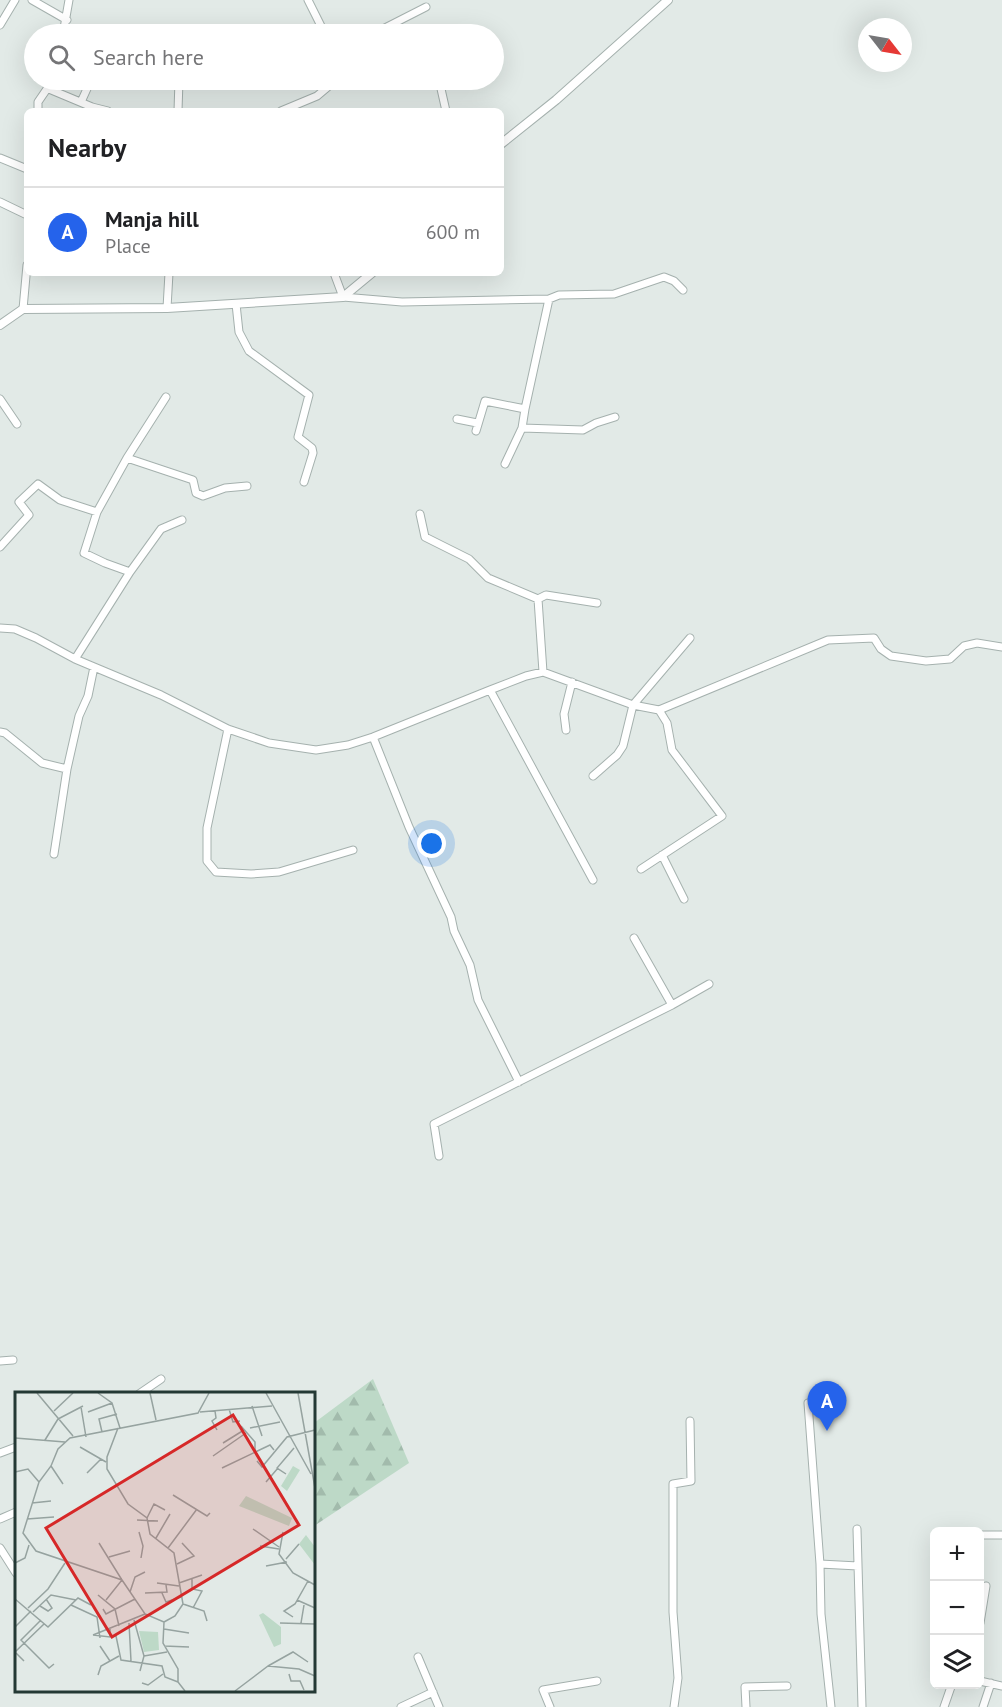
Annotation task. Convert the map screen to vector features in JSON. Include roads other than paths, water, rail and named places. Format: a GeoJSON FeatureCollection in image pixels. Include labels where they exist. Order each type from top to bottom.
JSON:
{"type":"FeatureCollection","features":[{"type":"Feature","properties":{"kind":"street"},"geometry":{"type":"LineString","coordinates":[[0,25],[15,0]]}},
{"type":"Feature","properties":{"kind":"street"},"geometry":{"type":"LineString","coordinates":[[32,0],[67,20]]}},
{"type":"Feature","properties":{"kind":"street"},"geometry":{"type":"LineString","coordinates":[[66,24],[69,0]]}},
{"type":"Feature","properties":{"kind":"street"},"geometry":{"type":"LineString","coordinates":[[308,0],[320,24]]}},
{"type":"Feature","properties":{"kind":"street"},"geometry":{"type":"LineString","coordinates":[[504,142],[556,100],[668,0]]}},
{"type":"Feature","properties":{"kind":"street"},"geometry":{"type":"LineString","coordinates":[[393,24],[426,7]]}},
{"type":"Feature","properties":{"kind":"street"},"geometry":{"type":"LineString","coordinates":[[38,108],[38,102],[48,90]]}},
{"type":"Feature","properties":{"kind":"street"},"geometry":{"type":"LineString","coordinates":[[51,90],[99,108]]}},
{"type":"Feature","properties":{"kind":"street"},"geometry":{"type":"LineString","coordinates":[[81,102],[86,90]]}},
{"type":"Feature","properties":{"kind":"street"},"geometry":{"type":"LineString","coordinates":[[178,108],[179,90]]}},
{"type":"Feature","properties":{"kind":"street"},"geometry":{"type":"LineString","coordinates":[[288,108],[317,96],[324,90]]}},
{"type":"Feature","properties":{"kind":"street"},"geometry":{"type":"LineString","coordinates":[[440,90],[443,108]]}},
{"type":"Feature","properties":{"kind":"street"},"geometry":{"type":"LineString","coordinates":[[0,158],[24,169]]}},
{"type":"Feature","properties":{"kind":"street"},"geometry":{"type":"LineString","coordinates":[[0,202],[24,214]]}},
{"type":"Feature","properties":{"kind":"street"},"geometry":{"type":"LineString","coordinates":[[23,309],[26,276]]}},
{"type":"Feature","properties":{"kind":"street"},"geometry":{"type":"LineString","coordinates":[[167,308],[169,276]]}},
{"type":"Feature","properties":{"kind":"street"},"geometry":{"type":"LineString","coordinates":[[335,276],[343,297]]}},
{"type":"Feature","properties":{"kind":"street"},"geometry":{"type":"LineString","coordinates":[[343,297],[368,276]]}},
{"type":"Feature","properties":{"kind":"street"},"geometry":{"type":"LineString","coordinates":[[0,325],[23,309],[167,308],[343,297],[402,302],[549,300],[559,296],[614,294],[664,277],[674,281],[683,290]]}},
{"type":"Feature","properties":{"kind":"street"},"geometry":{"type":"LineString","coordinates":[[505,464],[522,428],[549,300]]}},
{"type":"Feature","properties":{"kind":"street"},"geometry":{"type":"LineString","coordinates":[[236,304],[239,332],[249,351],[309,395],[298,437],[312,448],[313,453],[304,482]]}},
{"type":"Feature","properties":{"kind":"street"},"geometry":{"type":"LineString","coordinates":[[130,572],[105,564],[84,553],[97,512],[127,458],[166,397]]}},
{"type":"Feature","properties":{"kind":"street"},"geometry":{"type":"LineString","coordinates":[[0,399],[17,424]]}},
{"type":"Feature","properties":{"kind":"street"},"geometry":{"type":"LineString","coordinates":[[457,419],[476,427],[485,401],[525,409]]}},
{"type":"Feature","properties":{"kind":"street"},"geometry":{"type":"LineString","coordinates":[[522,428],[583,430],[615,417]]}},
{"type":"Feature","properties":{"kind":"street"},"geometry":{"type":"LineString","coordinates":[[127,458],[194,480],[196,493],[202,496],[225,488],[247,486]]}},
{"type":"Feature","properties":{"kind":"street"},"geometry":{"type":"LineString","coordinates":[[0,547],[29,515],[19,502],[38,484],[60,500],[97,512]]}},
{"type":"Feature","properties":{"kind":"street"},"geometry":{"type":"LineString","coordinates":[[420,514],[425,537],[469,559],[488,578],[538,599],[546,595],[597,603]]}},
{"type":"Feature","properties":{"kind":"street"},"geometry":{"type":"LineString","coordinates":[[75,659],[130,572],[161,529],[182,520]]}},
{"type":"Feature","properties":{"kind":"street"},"geometry":{"type":"LineString","coordinates":[[538,599],[543,672]]}},
{"type":"Feature","properties":{"kind":"street"},"geometry":{"type":"LineString","coordinates":[[0,628],[15,629],[75,659],[161,695],[228,729],[269,743],[316,750],[348,745],[373,737],[526,676],[543,672],[633,705],[659,710],[828,640],[874,638],[881,649],[891,656],[926,660],[950,659],[964,646],[977,643],[1002,647]]}},
{"type":"Feature","properties":{"kind":"street"},"geometry":{"type":"LineString","coordinates":[[593,776],[624,746],[633,705],[690,638]]}},
{"type":"Feature","properties":{"kind":"street"},"geometry":{"type":"LineString","coordinates":[[54,854],[67,769],[79,716],[88,696],[94,667]]}},
{"type":"Feature","properties":{"kind":"street"},"geometry":{"type":"LineString","coordinates":[[566,730],[564,714],[572,682]]}},
{"type":"Feature","properties":{"kind":"street"},"geometry":{"type":"LineString","coordinates":[[490,690],[593,880]]}},
{"type":"Feature","properties":{"kind":"street"},"geometry":{"type":"LineString","coordinates":[[641,869],[722,816],[672,750],[667,723],[659,710]]}},
{"type":"Feature","properties":{"kind":"street"},"geometry":{"type":"LineString","coordinates":[[228,729],[207,828],[207,861],[216,872],[251,874],[279,872],[354,850]]}},
{"type":"Feature","properties":{"kind":"street"},"geometry":{"type":"LineString","coordinates":[[0,732],[5,733],[42,763],[67,769]]}},
{"type":"Feature","properties":{"kind":"street"},"geometry":{"type":"LineString","coordinates":[[373,737],[409,827],[451,917],[454,931],[470,965],[478,1000],[519,1082]]}},
{"type":"Feature","properties":{"kind":"street"},"geometry":{"type":"LineString","coordinates":[[662,855],[684,899]]}},
{"type":"Feature","properties":{"kind":"street"},"geometry":{"type":"LineString","coordinates":[[634,938],[672,1005]]}},
{"type":"Feature","properties":{"kind":"street"},"geometry":{"type":"LineString","coordinates":[[439,1156],[434,1124],[672,1005],[709,984]]}},
{"type":"Feature","properties":{"kind":"street"},"geometry":{"type":"LineString","coordinates":[[0,1360],[13,1360]]}},
{"type":"Feature","properties":{"kind":"street"},"geometry":{"type":"LineString","coordinates":[[142,1392],[160,1379]]}},
{"type":"Feature","properties":{"kind":"street"},"geometry":{"type":"LineString","coordinates":[[808,1403],[820,1564],[821,1614],[831,1707]]}},
{"type":"Feature","properties":{"kind":"street"},"geometry":{"type":"LineString","coordinates":[[674,1707],[678,1678],[673,1612],[673,1484],[692,1481],[690,1421]]}},
{"type":"Feature","properties":{"kind":"street"},"geometry":{"type":"LineString","coordinates":[[0,1454],[15,1447]]}},
{"type":"Feature","properties":{"kind":"street"},"geometry":{"type":"LineString","coordinates":[[0,1519],[15,1512]]}},
{"type":"Feature","properties":{"kind":"street"},"geometry":{"type":"LineString","coordinates":[[857,1529],[862,1707]]}},
{"type":"Feature","properties":{"kind":"street"},"geometry":{"type":"LineString","coordinates":[[984,1535],[1002,1535]]}},
{"type":"Feature","properties":{"kind":"street"},"geometry":{"type":"LineString","coordinates":[[0,1548],[15,1570]]}},
{"type":"Feature","properties":{"kind":"street"},"geometry":{"type":"LineString","coordinates":[[820,1564],[858,1566]]}},
{"type":"Feature","properties":{"kind":"street"},"geometry":{"type":"LineString","coordinates":[[984,1602],[987,1586]]}},
{"type":"Feature","properties":{"kind":"street"},"geometry":{"type":"LineString","coordinates":[[418,1658],[439,1707]]}},
{"type":"Feature","properties":{"kind":"street"},"geometry":{"type":"LineString","coordinates":[[550,1707],[543,1690],[597,1681]]}},
{"type":"Feature","properties":{"kind":"street"},"geometry":{"type":"LineString","coordinates":[[984,1682],[1002,1686]]}},
{"type":"Feature","properties":{"kind":"street"},"geometry":{"type":"LineString","coordinates":[[983,1707],[991,1683]]}},
{"type":"Feature","properties":{"kind":"street"},"geometry":{"type":"LineString","coordinates":[[746,1707],[745,1687],[787,1686]]}},
{"type":"Feature","properties":{"kind":"street"},"geometry":{"type":"LineString","coordinates":[[944,1707],[950,1689]]}},
{"type":"Feature","properties":{"kind":"street"},"geometry":{"type":"LineString","coordinates":[[401,1707],[433,1692]]}},
{"type":"Feature","properties":{"kind":"place","name":"Manja hill"},"geometry":{"type":"Point","coordinates":[827,1431]}}]}
